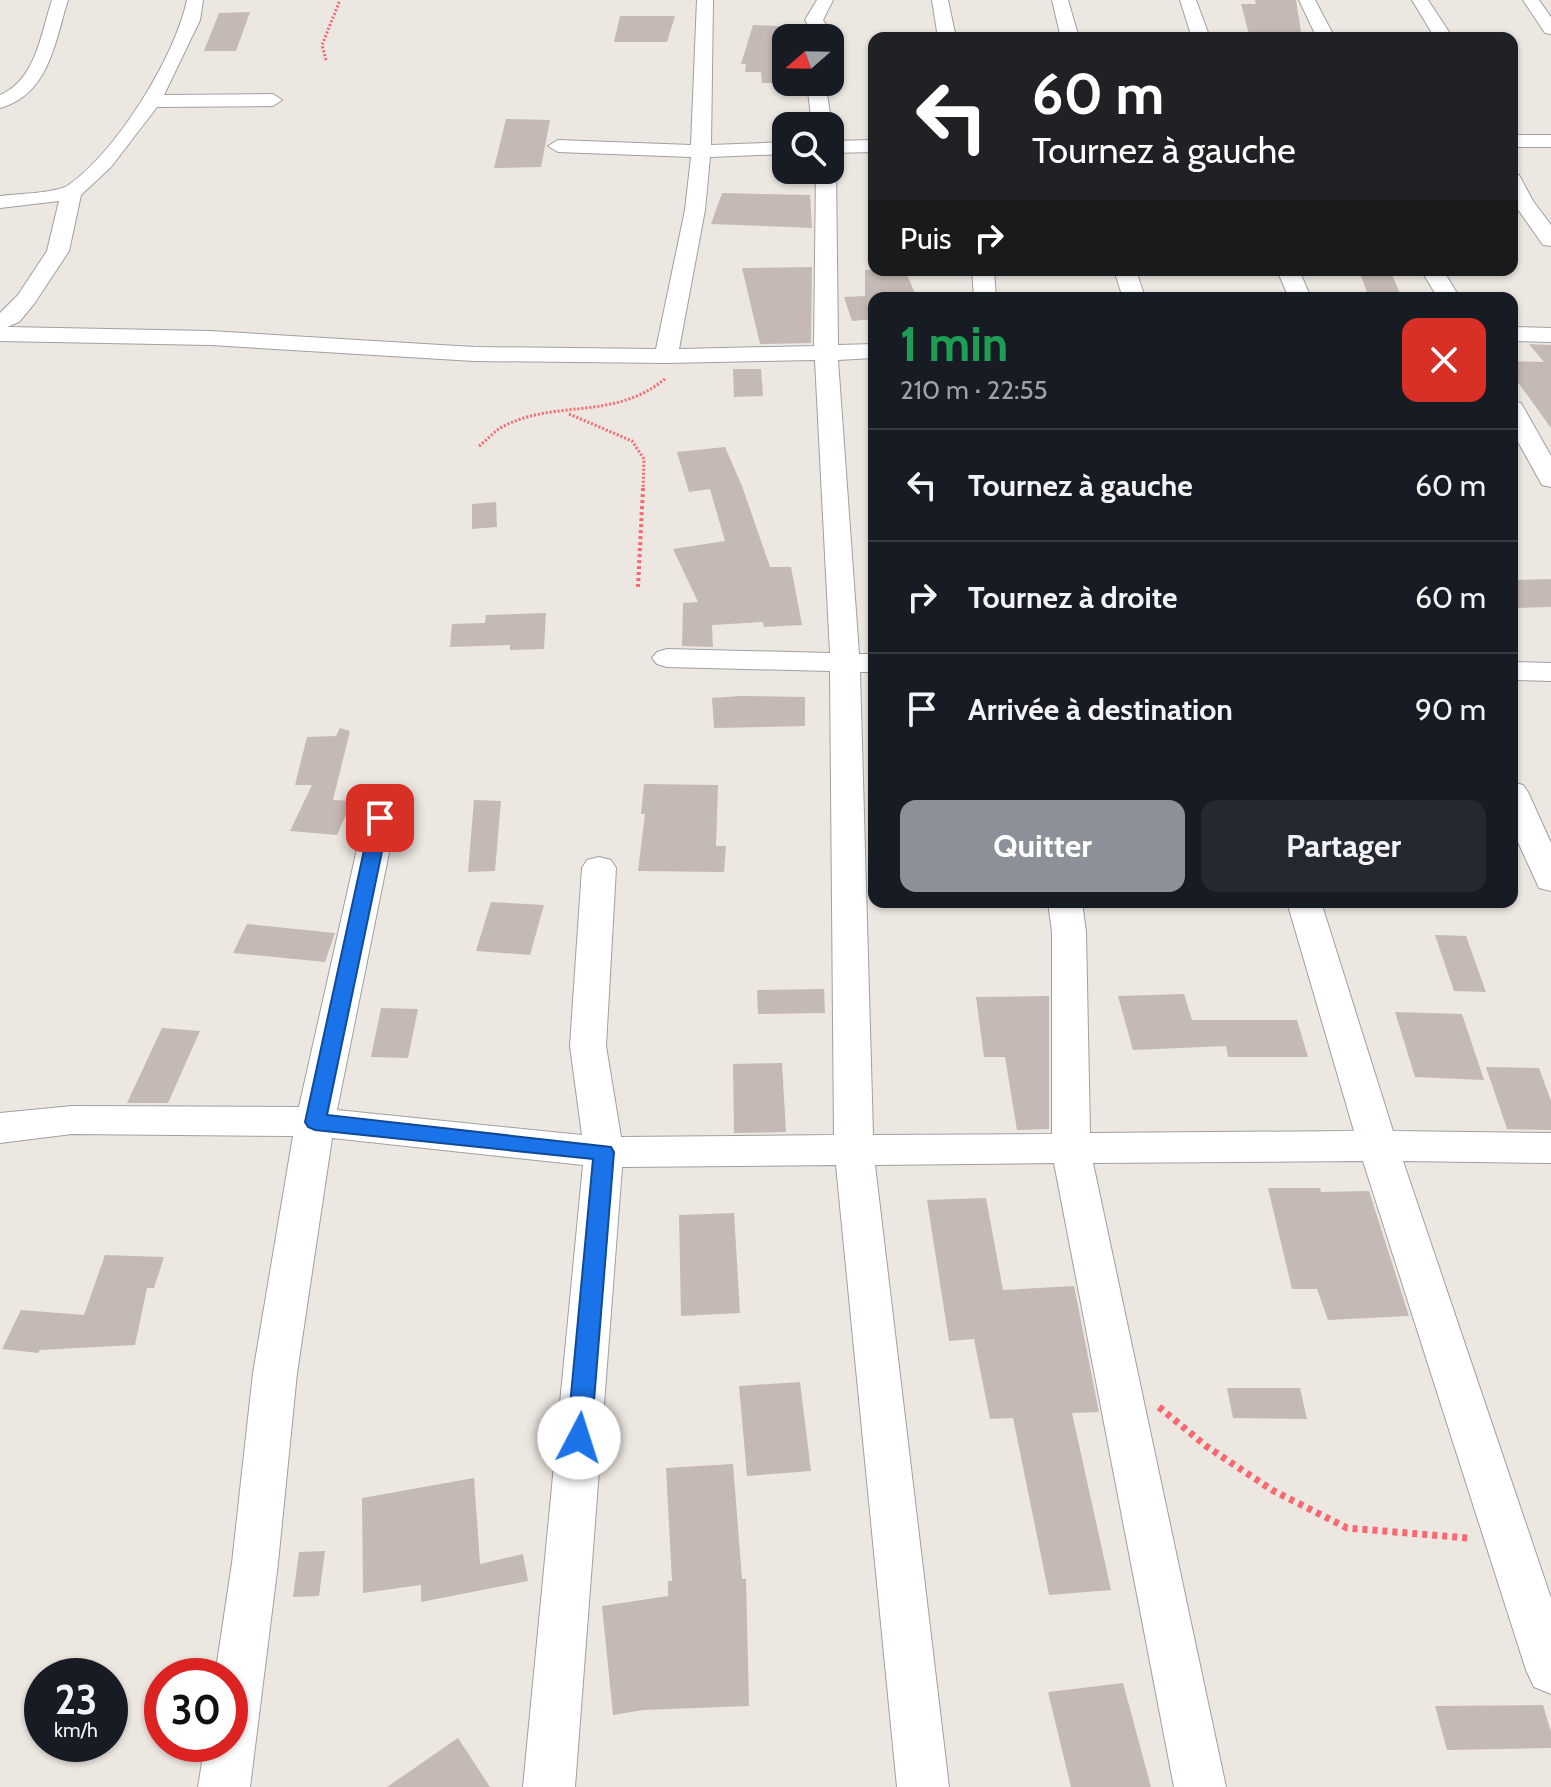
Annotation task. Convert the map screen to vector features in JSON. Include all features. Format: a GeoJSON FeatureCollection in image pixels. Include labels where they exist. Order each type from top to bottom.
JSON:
{"type":"FeatureCollection","features":[{"type":"Feature","properties":{"kind":"street"},"geometry":{"type":"LineString","coordinates":[[0,102],[23,89],[41,63],[60,0]]}},
{"type":"Feature","properties":{"kind":"street"},"geometry":{"type":"LineString","coordinates":[[0,202],[71,193],[104,163],[152,101],[191,20],[195,0]]}},
{"type":"Feature","properties":{"kind":"street"},"geometry":{"type":"LineString","coordinates":[[675,356],[701,151],[705,0]]}},
{"type":"Feature","properties":{"kind":"street"},"geometry":{"type":"LineString","coordinates":[[816,24],[814,20],[825,0]]}},
{"type":"Feature","properties":{"kind":"street"},"geometry":{"type":"LineString","coordinates":[[940,0],[946,32]]}},
{"type":"Feature","properties":{"kind":"street"},"geometry":{"type":"LineString","coordinates":[[1060,0],[1068,32]]}},
{"type":"Feature","properties":{"kind":"street"},"geometry":{"type":"LineString","coordinates":[[1188,0],[1199,32]]}},
{"type":"Feature","properties":{"kind":"street"},"geometry":{"type":"LineString","coordinates":[[1307,0],[1323,32]]}},
{"type":"Feature","properties":{"kind":"street"},"geometry":{"type":"LineString","coordinates":[[1420,0],[1440,32]]}},
{"type":"Feature","properties":{"kind":"street"},"geometry":{"type":"LineString","coordinates":[[1531,0],[1551,29]]}},
{"type":"Feature","properties":{"kind":"street"},"geometry":{"type":"LineString","coordinates":[[152,101],[273,100]]}},
{"type":"Feature","properties":{"kind":"street"},"geometry":{"type":"LineString","coordinates":[[1518,141],[1551,141]]}},
{"type":"Feature","properties":{"kind":"street"},"geometry":{"type":"LineString","coordinates":[[558,146],[701,151],[772,148]]}},
{"type":"Feature","properties":{"kind":"street"},"geometry":{"type":"LineString","coordinates":[[844,147],[868,146]]}},
{"type":"Feature","properties":{"kind":"street"},"geometry":{"type":"LineString","coordinates":[[826,184],[826,353],[859,662],[854,1151],[923,1787]]}},
{"type":"Feature","properties":{"kind":"street"},"geometry":{"type":"LineString","coordinates":[[1518,192],[1551,240]]}},
{"type":"Feature","properties":{"kind":"street"},"geometry":{"type":"LineString","coordinates":[[0,322],[11,317],[26,299],[58,251],[71,193]]}},
{"type":"Feature","properties":{"kind":"street"},"geometry":{"type":"LineString","coordinates":[[0,334],[210,338],[474,354],[675,356],[868,351]]}},
{"type":"Feature","properties":{"kind":"street"},"geometry":{"type":"LineString","coordinates":[[1518,334],[1551,335]]}},
{"type":"Feature","properties":{"kind":"street"},"geometry":{"type":"LineString","coordinates":[[1518,419],[1551,479]]}},
{"type":"Feature","properties":{"kind":"street"},"geometry":{"type":"LineString","coordinates":[[667,658],[859,662]]}},
{"type":"Feature","properties":{"kind":"street"},"geometry":{"type":"LineString","coordinates":[[1518,671],[1551,672]]}},
{"type":"Feature","properties":{"kind":"street"},"geometry":{"type":"LineString","coordinates":[[1518,806],[1551,880]]}},
{"type":"Feature","properties":{"kind":"street"},"geometry":{"type":"LineString","coordinates":[[242,1658],[275,1373],[315,1122],[380,818]]}},
{"type":"Feature","properties":{"kind":"street"},"geometry":{"type":"LineString","coordinates":[[549,1787],[604,1152],[588,1046],[599,868]]}},
{"type":"Feature","properties":{"kind":"street"},"geometry":{"type":"LineString","coordinates":[[1066,908],[1069,932],[1071,1150],[1200,1787]]}},
{"type":"Feature","properties":{"kind":"street"},"geometry":{"type":"LineString","coordinates":[[1306,908],[1378,1146],[1551,1670]]}},
{"type":"Feature","properties":{"kind":"street"},"geometry":{"type":"LineString","coordinates":[[0,1128],[72,1120],[315,1122],[604,1152],[1378,1146],[1551,1148]]}},
{"type":"Feature","properties":{"kind":"street"},"geometry":{"type":"LineString","coordinates":[[224,1787],[227,1762]]}},
{"type":"Feature","properties":{"kind":"path"},"geometry":{"type":"LineString","coordinates":[[326,60],[322,45],[340,0]]}},
{"type":"Feature","properties":{"kind":"path"},"geometry":{"type":"LineString","coordinates":[[479,446],[503,426],[533,417],[569,414],[622,403],[653,389],[675,356]]}},
{"type":"Feature","properties":{"kind":"path"},"geometry":{"type":"LineString","coordinates":[[569,414],[632,441],[644,459],[638,587]]}},
{"type":"Feature","properties":{"kind":"path"},"geometry":{"type":"LineString","coordinates":[[1116,1370],[1206,1446],[1272,1490],[1347,1528],[1508,1541]]}},
{"type":"Feature","properties":{"kind":"building"},"geometry":{"type":"Polygon","coordinates":[[[1255,0],[1296,0],[1301,32],[1248,32],[1241,4],[1256,4],[1255,0]]]}},
{"type":"Feature","properties":{"kind":"building"},"geometry":{"type":"Polygon","coordinates":[[[250,12],[236,51],[204,51],[219,13],[250,12]]]}},
{"type":"Feature","properties":{"kind":"building"},"geometry":{"type":"Polygon","coordinates":[[[620,16],[675,16],[667,42],[614,42],[620,16]]]}},
{"type":"Feature","properties":{"kind":"building"},"geometry":{"type":"Polygon","coordinates":[[[753,25],[772,26],[772,83],[762,83],[761,72],[745,72],[746,64],[741,64],[753,25]]]}},
{"type":"Feature","properties":{"kind":"building"},"geometry":{"type":"Polygon","coordinates":[[[506,119],[550,120],[541,167],[494,168],[506,119]]]}},
{"type":"Feature","properties":{"kind":"building"},"geometry":{"type":"Polygon","coordinates":[[[722,193],[810,195],[812,228],[711,224],[722,193]]]}},
{"type":"Feature","properties":{"kind":"building"},"geometry":{"type":"Polygon","coordinates":[[[812,267],[811,343],[760,344],[742,268],[812,267]]]}},
{"type":"Feature","properties":{"kind":"building"},"geometry":{"type":"Polygon","coordinates":[[[865,270],[868,270],[868,276],[908,276],[914,292],[868,292],[868,320],[852,321],[844,297],[865,296],[865,270]]]}},
{"type":"Feature","properties":{"kind":"building"},"geometry":{"type":"Polygon","coordinates":[[[1361,276],[1393,276],[1399,292],[1367,292],[1361,276]]]}},
{"type":"Feature","properties":{"kind":"building"},"geometry":{"type":"Polygon","coordinates":[[[1529,344],[1551,345],[1551,428],[1518,382],[1518,361],[1544,362],[1529,344]]]}},
{"type":"Feature","properties":{"kind":"building"},"geometry":{"type":"Polygon","coordinates":[[[733,369],[761,369],[763,396],[734,397],[733,369]]]}},
{"type":"Feature","properties":{"kind":"building"},"geometry":{"type":"Polygon","coordinates":[[[725,447],[770,567],[791,567],[802,625],[764,627],[763,622],[712,625],[713,647],[682,646],[683,603],[698,602],[673,549],[725,541],[710,489],[689,492],[677,452],[725,447]]]}},
{"type":"Feature","properties":{"kind":"building"},"geometry":{"type":"Polygon","coordinates":[[[496,502],[497,527],[472,529],[472,504],[496,502]]]}},
{"type":"Feature","properties":{"kind":"building"},"geometry":{"type":"Polygon","coordinates":[[[1551,579],[1551,607],[1518,608],[1518,580],[1551,579]]]}},
{"type":"Feature","properties":{"kind":"building"},"geometry":{"type":"Polygon","coordinates":[[[546,613],[544,649],[510,650],[510,645],[450,647],[452,624],[485,623],[486,615],[546,613]]]}},
{"type":"Feature","properties":{"kind":"building"},"geometry":{"type":"Polygon","coordinates":[[[805,697],[805,726],[714,728],[712,698],[805,697]]]}},
{"type":"Feature","properties":{"kind":"building"},"geometry":{"type":"Polygon","coordinates":[[[340,728],[350,731],[333,800],[352,801],[337,835],[290,831],[312,785],[295,785],[307,737],[336,736],[340,728]]]}},
{"type":"Feature","properties":{"kind":"building"},"geometry":{"type":"Polygon","coordinates":[[[644,784],[718,785],[716,846],[726,846],[724,872],[638,871],[645,814],[641,814],[644,784]]]}},
{"type":"Feature","properties":{"kind":"building"},"geometry":{"type":"Polygon","coordinates":[[[474,800],[501,801],[495,871],[468,872],[474,800]]]}},
{"type":"Feature","properties":{"kind":"building"},"geometry":{"type":"Polygon","coordinates":[[[491,902],[544,905],[530,955],[476,951],[491,902]]]}},
{"type":"Feature","properties":{"kind":"building"},"geometry":{"type":"Polygon","coordinates":[[[247,924],[335,933],[325,962],[233,953],[247,924]]]}},
{"type":"Feature","properties":{"kind":"building"},"geometry":{"type":"Polygon","coordinates":[[[1435,935],[1466,936],[1486,992],[1454,991],[1435,935]]]}},
{"type":"Feature","properties":{"kind":"building"},"geometry":{"type":"Polygon","coordinates":[[[824,989],[825,1013],[758,1014],[757,990],[824,989]]]}},
{"type":"Feature","properties":{"kind":"building"},"geometry":{"type":"Polygon","coordinates":[[[1184,994],[1192,1020],[1297,1020],[1308,1057],[1228,1057],[1226,1046],[1133,1050],[1118,996],[1184,994]]]}},
{"type":"Feature","properties":{"kind":"building"},"geometry":{"type":"Polygon","coordinates":[[[1049,996],[1049,1129],[1017,1130],[1005,1057],[984,1057],[976,997],[1049,996]]]}},
{"type":"Feature","properties":{"kind":"building"},"geometry":{"type":"Polygon","coordinates":[[[381,1008],[418,1009],[408,1058],[371,1057],[381,1008]]]}},
{"type":"Feature","properties":{"kind":"building"},"geometry":{"type":"Polygon","coordinates":[[[1395,1012],[1462,1014],[1484,1080],[1415,1077],[1395,1012]]]}},
{"type":"Feature","properties":{"kind":"building"},"geometry":{"type":"Polygon","coordinates":[[[162,1028],[200,1031],[168,1103],[127,1103],[162,1028]]]}},
{"type":"Feature","properties":{"kind":"building"},"geometry":{"type":"Polygon","coordinates":[[[782,1063],[786,1132],[734,1133],[733,1064],[782,1063]]]}},
{"type":"Feature","properties":{"kind":"building"},"geometry":{"type":"Polygon","coordinates":[[[1486,1067],[1539,1068],[1551,1101],[1551,1130],[1507,1129],[1486,1067]]]}},
{"type":"Feature","properties":{"kind":"building"},"geometry":{"type":"Polygon","coordinates":[[[1268,1188],[1320,1188],[1321,1192],[1369,1191],[1409,1316],[1328,1320],[1317,1289],[1292,1289],[1268,1188]]]}},
{"type":"Feature","properties":{"kind":"building"},"geometry":{"type":"Polygon","coordinates":[[[986,1198],[1003,1290],[1074,1286],[1099,1412],[1072,1413],[1111,1590],[1049,1595],[1013,1418],[990,1419],[974,1339],[949,1341],[927,1200],[986,1198]]]}},
{"type":"Feature","properties":{"kind":"building"},"geometry":{"type":"Polygon","coordinates":[[[734,1213],[740,1313],[681,1316],[679,1215],[734,1213]]]}},
{"type":"Feature","properties":{"kind":"building"},"geometry":{"type":"Polygon","coordinates":[[[105,1255],[164,1257],[154,1288],[147,1288],[135,1345],[40,1350],[38,1353],[2,1349],[21,1310],[84,1315],[105,1255]]]}},
{"type":"Feature","properties":{"kind":"building"},"geometry":{"type":"Polygon","coordinates":[[[800,1382],[811,1471],[747,1476],[739,1386],[800,1382]]]}},
{"type":"Feature","properties":{"kind":"building"},"geometry":{"type":"Polygon","coordinates":[[[1227,1388],[1300,1388],[1307,1419],[1233,1418],[1227,1388]]]}},
{"type":"Feature","properties":{"kind":"building"},"geometry":{"type":"Polygon","coordinates":[[[733,1464],[742,1579],[746,1579],[749,1706],[643,1710],[613,1715],[602,1606],[668,1596],[668,1581],[672,1581],[666,1468],[733,1464]]]}},
{"type":"Feature","properties":{"kind":"building"},"geometry":{"type":"Polygon","coordinates":[[[474,1478],[480,1564],[523,1554],[528,1581],[421,1602],[421,1585],[363,1593],[362,1498],[474,1478]]]}},
{"type":"Feature","properties":{"kind":"building"},"geometry":{"type":"Polygon","coordinates":[[[325,1551],[319,1596],[293,1597],[299,1552],[325,1551]]]}},
{"type":"Feature","properties":{"kind":"building"},"geometry":{"type":"Polygon","coordinates":[[[1123,1683],[1151,1787],[1071,1787],[1048,1692],[1123,1683]]]}},
{"type":"Feature","properties":{"kind":"building"},"geometry":{"type":"Polygon","coordinates":[[[1543,1705],[1551,1732],[1551,1748],[1447,1750],[1435,1706],[1543,1705]]]}},
{"type":"Feature","properties":{"kind":"building"},"geometry":{"type":"Polygon","coordinates":[[[458,1738],[490,1787],[387,1787],[458,1738]]]}},
{"type":"Feature","properties":{"kind":"route"},"geometry":{"type":"LineString","coordinates":[[380,818],[315,1122],[604,1152],[579,1438]]}}]}
